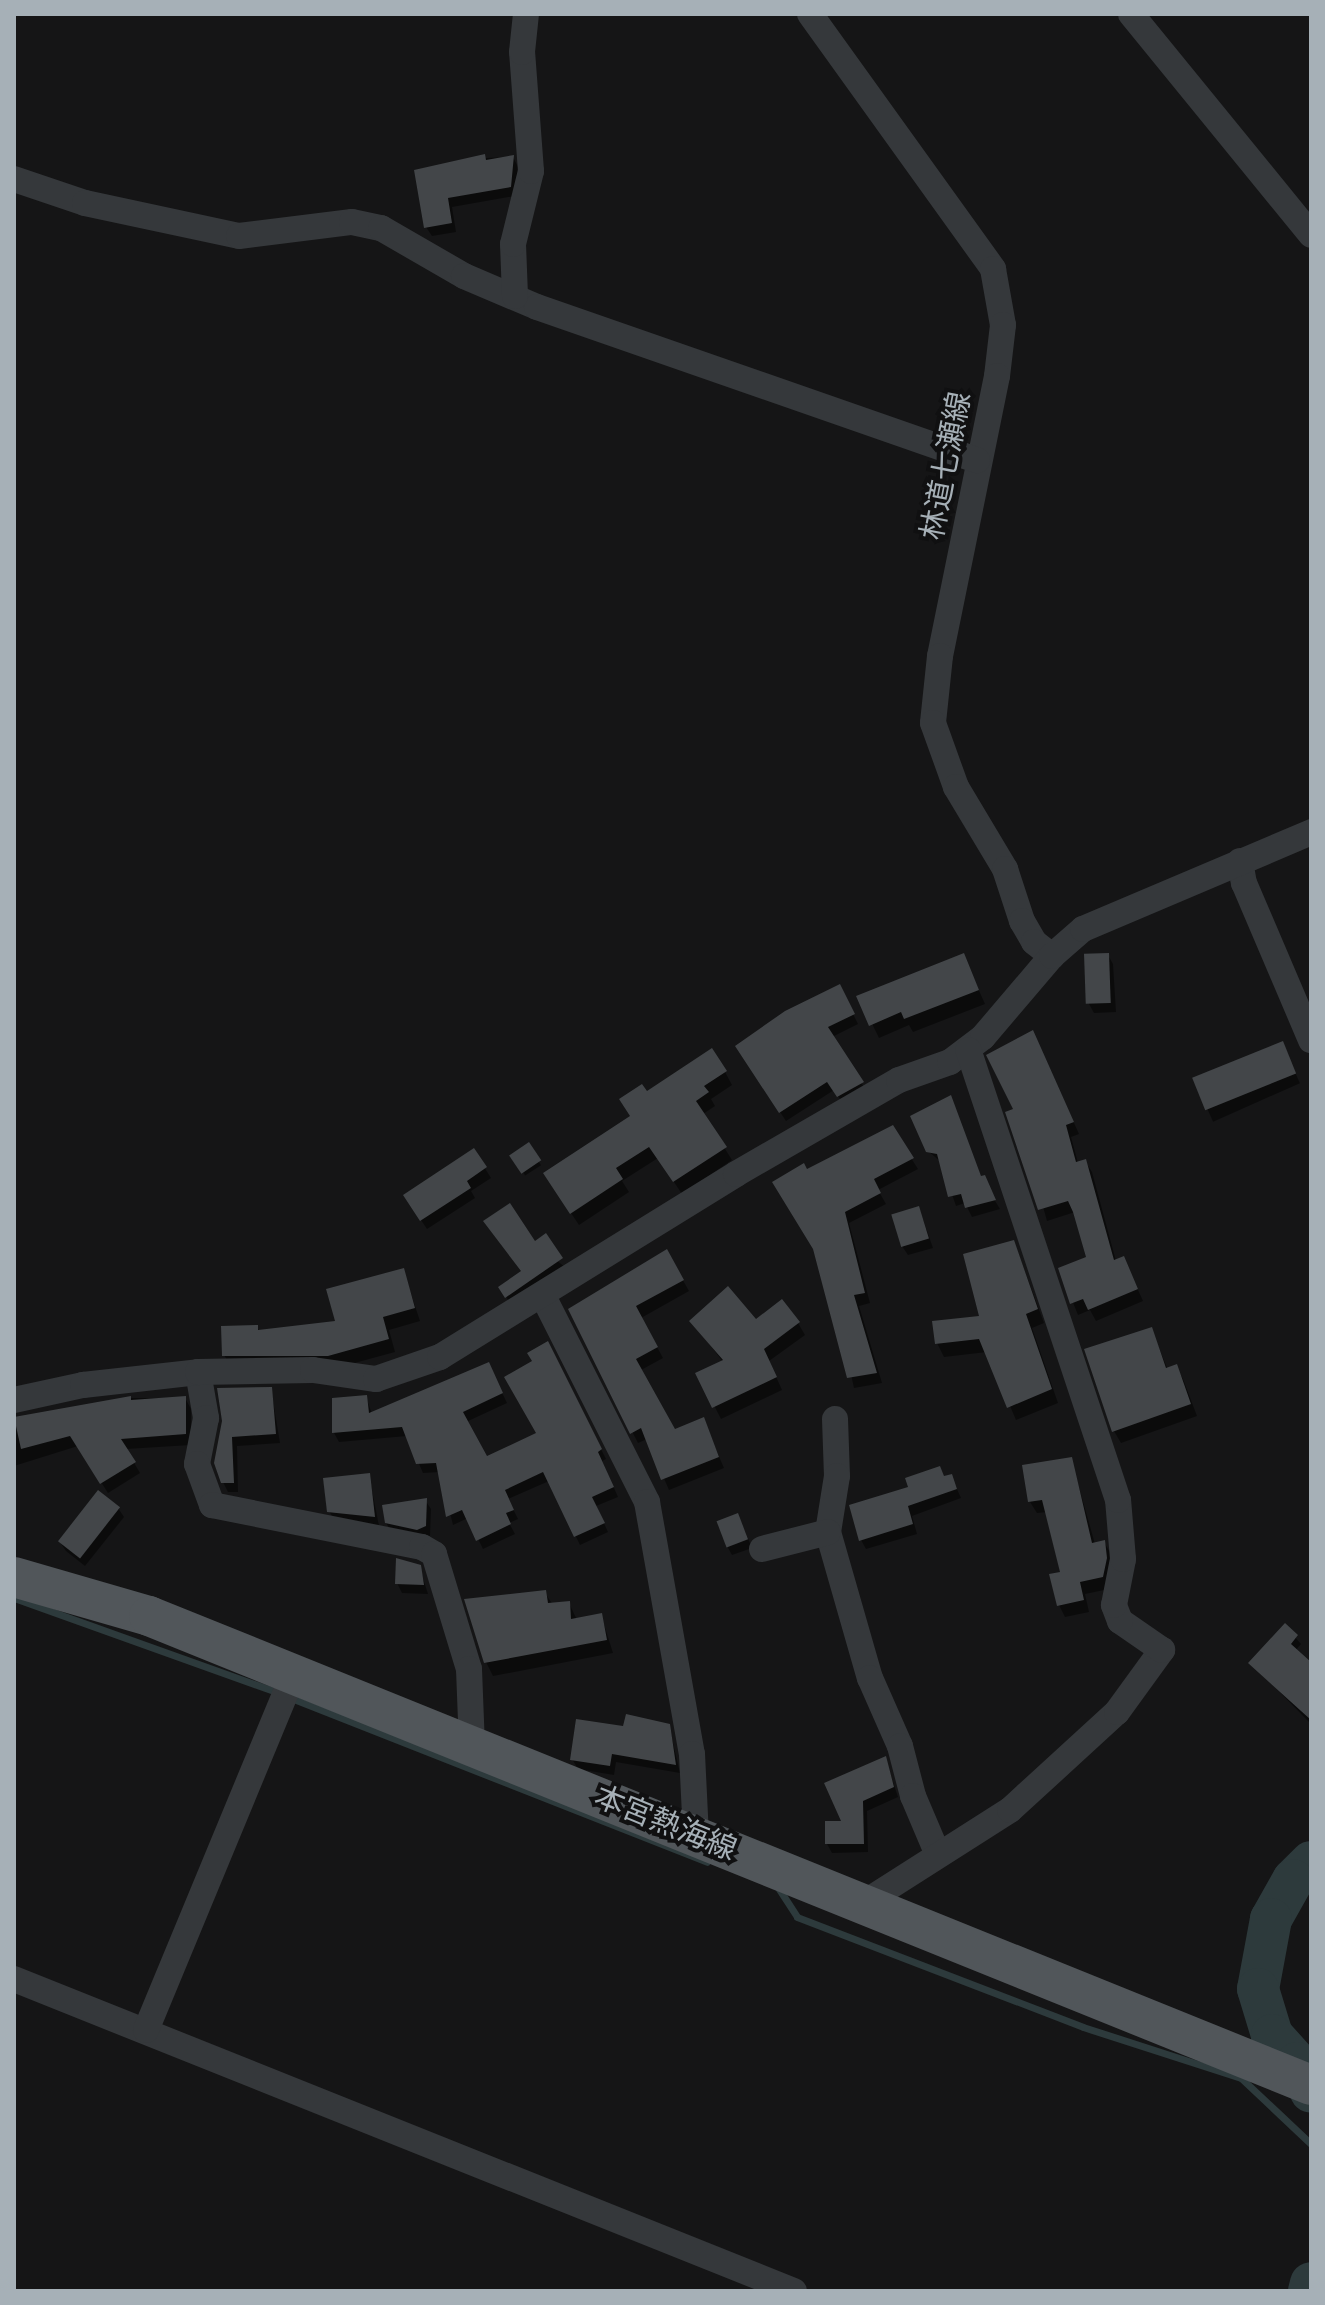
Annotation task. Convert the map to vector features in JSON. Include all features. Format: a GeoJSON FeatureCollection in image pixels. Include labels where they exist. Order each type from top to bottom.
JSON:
{"type":"FeatureCollection","features":[{"type":"Feature","properties":{"kind":"main road","name":"本宮熱海線"},"geometry":{"type":"LineString","coordinates":[[14,1577],[149,1616],[1311,2085]]}},
{"type":"Feature","properties":{"kind":"street"},"geometry":{"type":"LineString","coordinates":[[515,296],[513,244],[531,171],[522,52],[526,14]]}},
{"type":"Feature","properties":{"kind":"street","name":"林道七瀬線"},"geometry":{"type":"LineString","coordinates":[[810,14],[993,269],[1003,325],[940,656],[936,740],[968,813],[1005,869],[1022,921],[1034,942],[1052,956]]}},
{"type":"Feature","properties":{"kind":"street"},"geometry":{"type":"LineString","coordinates":[[1131,14],[1311,235]]}},
{"type":"Feature","properties":{"kind":"street"},"geometry":{"type":"LineString","coordinates":[[14,179],[85,203],[239,236],[352,222],[370,225],[464,276],[515,296],[977,460]]}},
{"type":"Feature","properties":{"kind":"street"},"geometry":{"type":"LineString","coordinates":[[14,1400],[83,1385],[198,1372],[313,1370],[376,1379],[398,1376],[440,1357],[736,1174],[899,1080],[968,1050],[1052,956],[1109,915],[1311,832]]}},
{"type":"Feature","properties":{"kind":"street"},"geometry":{"type":"LineString","coordinates":[[1240,861],[1244,883],[1311,1040]]}},
{"type":"Feature","properties":{"kind":"street"},"geometry":{"type":"LineString","coordinates":[[864,1903],[981,1831],[1038,1787],[1117,1712],[1162,1650],[1120,1621],[1114,1605],[1123,1559],[1118,1500],[968,1050]]}},
{"type":"Feature","properties":{"kind":"street"},"geometry":{"type":"LineString","coordinates":[[543,1296],[647,1502],[690,1742],[696,1836]]}},
{"type":"Feature","properties":{"kind":"street"},"geometry":{"type":"LineString","coordinates":[[198,1372],[206,1418],[197,1464],[212,1505],[434,1554],[469,1669],[472,1746]]}},
{"type":"Feature","properties":{"kind":"street"},"geometry":{"type":"LineString","coordinates":[[835,1419],[837,1476],[828,1532],[870,1678],[938,1855]]}},
{"type":"Feature","properties":{"kind":"street"},"geometry":{"type":"LineString","coordinates":[[762,1549],[828,1532]]}},
{"type":"Feature","properties":{"kind":"street"},"geometry":{"type":"LineString","coordinates":[[146,2030],[293,1675]]}},
{"type":"Feature","properties":{"kind":"street"},"geometry":{"type":"LineString","coordinates":[[14,1979],[794,2291]]}},
{"type":"Feature","properties":{"kind":"building"},"geometry":{"type":"Polygon","coordinates":[[[485,154],[486,160],[514,155],[511,187],[448,198],[452,223],[424,228],[414,170],[485,154]]]}},
{"type":"Feature","properties":{"kind":"building"},"geometry":{"type":"Polygon","coordinates":[[[964,953],[979,990],[904,1019],[901,1012],[869,1026],[856,996],[964,953]]]}},
{"type":"Feature","properties":{"kind":"building"},"geometry":{"type":"Polygon","coordinates":[[[1109,953],[1111,1003],[1086,1004],[1084,954],[1109,953]]]}},
{"type":"Feature","properties":{"kind":"building"},"geometry":{"type":"Polygon","coordinates":[[[840,984],[855,1014],[828,1027],[864,1082],[837,1097],[827,1082],[779,1113],[735,1046],[785,1011],[840,984]]]}},
{"type":"Feature","properties":{"kind":"building"},"geometry":{"type":"Polygon","coordinates":[[[1033,1030],[1074,1122],[1066,1125],[1076,1162],[1086,1159],[1114,1260],[1124,1256],[1138,1289],[1088,1310],[1083,1299],[1070,1304],[1058,1268],[1086,1257],[1073,1212],[1068,1201],[1038,1210],[1005,1112],[1013,1109],[986,1055],[1033,1030]]]}},
{"type":"Feature","properties":{"kind":"building"},"geometry":{"type":"Polygon","coordinates":[[[1283,1041],[1296,1073],[1205,1110],[1192,1078],[1283,1041]]]}},
{"type":"Feature","properties":{"kind":"building"},"geometry":{"type":"Polygon","coordinates":[[[712,1048],[727,1071],[704,1086],[709,1092],[696,1101],[727,1147],[673,1182],[649,1147],[616,1168],[623,1179],[570,1214],[543,1173],[630,1116],[619,1099],[642,1084],[647,1091],[712,1048]]]}},
{"type":"Feature","properties":{"kind":"building"},"geometry":{"type":"Polygon","coordinates":[[[951,1095],[981,1176],[985,1175],[996,1200],[965,1208],[961,1194],[948,1197],[937,1154],[926,1152],[910,1116],[951,1095]]]}},
{"type":"Feature","properties":{"kind":"building"},"geometry":{"type":"Polygon","coordinates":[[[893,1125],[914,1158],[874,1179],[881,1193],[845,1212],[865,1293],[854,1295],[877,1373],[847,1378],[813,1249],[772,1182],[804,1163],[807,1169],[893,1125]]]}},
{"type":"Feature","properties":{"kind":"building"},"geometry":{"type":"Polygon","coordinates":[[[529,1142],[541,1160],[521,1174],[509,1155],[529,1142]]]}},
{"type":"Feature","properties":{"kind":"building"},"geometry":{"type":"Polygon","coordinates":[[[474,1148],[487,1167],[467,1181],[471,1188],[420,1221],[403,1195],[474,1148]]]}},
{"type":"Feature","properties":{"kind":"building"},"geometry":{"type":"Polygon","coordinates":[[[510,1203],[535,1241],[546,1233],[563,1258],[505,1298],[498,1287],[521,1271],[483,1221],[510,1203]]]}},
{"type":"Feature","properties":{"kind":"building"},"geometry":{"type":"Polygon","coordinates":[[[919,1206],[929,1239],[901,1247],[891,1214],[919,1206]]]}},
{"type":"Feature","properties":{"kind":"building"},"geometry":{"type":"Polygon","coordinates":[[[1014,1240],[1038,1309],[1026,1314],[1052,1389],[1007,1408],[979,1339],[935,1344],[932,1321],[979,1316],[963,1254],[1014,1240]]]}},
{"type":"Feature","properties":{"kind":"building"},"geometry":{"type":"Polygon","coordinates":[[[667,1249],[684,1280],[636,1306],[658,1347],[636,1359],[675,1429],[704,1417],[719,1457],[661,1480],[641,1428],[630,1434],[568,1309],[667,1249]]]}},
{"type":"Feature","properties":{"kind":"building"},"geometry":{"type":"Polygon","coordinates":[[[404,1268],[415,1308],[383,1317],[389,1339],[328,1356],[222,1356],[221,1326],[258,1325],[258,1330],[335,1321],[326,1289],[404,1268]]]}},
{"type":"Feature","properties":{"kind":"building"},"geometry":{"type":"Polygon","coordinates":[[[728,1286],[756,1319],[782,1299],[800,1322],[764,1349],[777,1377],[712,1408],[695,1373],[723,1360],[689,1321],[728,1286]]]}},
{"type":"Feature","properties":{"kind":"building"},"geometry":{"type":"Polygon","coordinates":[[[1152,1327],[1166,1368],[1177,1364],[1191,1404],[1112,1432],[1084,1349],[1152,1327]]]}},
{"type":"Feature","properties":{"kind":"building"},"geometry":{"type":"Polygon","coordinates":[[[548,1341],[602,1449],[598,1452],[614,1487],[592,1497],[605,1523],[574,1537],[543,1472],[505,1490],[514,1510],[506,1513],[511,1524],[476,1541],[462,1510],[446,1517],[436,1463],[416,1464],[402,1427],[332,1433],[332,1398],[367,1395],[369,1413],[489,1362],[503,1393],[463,1412],[487,1456],[536,1433],[504,1377],[532,1361],[527,1353],[548,1341]]]}},
{"type":"Feature","properties":{"kind":"building"},"geometry":{"type":"Polygon","coordinates":[[[272,1387],[276,1434],[232,1437],[234,1483],[221,1483],[214,1463],[222,1421],[217,1388],[272,1387]]]}},
{"type":"Feature","properties":{"kind":"building"},"geometry":{"type":"Polygon","coordinates":[[[131,1396],[131,1400],[186,1396],[186,1434],[121,1439],[136,1462],[100,1484],[70,1436],[21,1449],[14,1417],[131,1396]]]}},
{"type":"Feature","properties":{"kind":"building"},"geometry":{"type":"Polygon","coordinates":[[[1072,1457],[1092,1543],[1105,1540],[1107,1558],[1103,1577],[1080,1582],[1084,1600],[1057,1606],[1049,1574],[1060,1572],[1042,1500],[1028,1502],[1022,1465],[1072,1457]]]}},
{"type":"Feature","properties":{"kind":"building"},"geometry":{"type":"Polygon","coordinates":[[[940,1466],[944,1476],[952,1474],[957,1489],[908,1506],[913,1524],[859,1541],[849,1505],[908,1487],[905,1478],[940,1466]]]}},
{"type":"Feature","properties":{"kind":"building"},"geometry":{"type":"Polygon","coordinates":[[[370,1473],[375,1517],[327,1512],[323,1478],[370,1473]]]}},
{"type":"Feature","properties":{"kind":"building"},"geometry":{"type":"Polygon","coordinates":[[[98,1490],[120,1507],[80,1558],[58,1541],[98,1490]]]}},
{"type":"Feature","properties":{"kind":"building"},"geometry":{"type":"Polygon","coordinates":[[[427,1498],[426,1526],[417,1530],[385,1523],[382,1505],[427,1498]]]}},
{"type":"Feature","properties":{"kind":"building"},"geometry":{"type":"Polygon","coordinates":[[[738,1513],[748,1539],[727,1547],[717,1521],[738,1513]]]}},
{"type":"Feature","properties":{"kind":"building"},"geometry":{"type":"Polygon","coordinates":[[[396,1558],[421,1565],[424,1585],[395,1584],[396,1558]]]}},
{"type":"Feature","properties":{"kind":"building"},"geometry":{"type":"Polygon","coordinates":[[[546,1590],[548,1603],[570,1601],[571,1619],[602,1613],[607,1640],[484,1663],[464,1599],[546,1590]]]}},
{"type":"Feature","properties":{"kind":"building"},"geometry":{"type":"Polygon","coordinates":[[[1285,1623],[1298,1635],[1291,1644],[1311,1662],[1311,1720],[1248,1663],[1285,1623]]]}},
{"type":"Feature","properties":{"kind":"building"},"geometry":{"type":"Polygon","coordinates":[[[626,1714],[670,1724],[676,1765],[612,1754],[610,1766],[570,1760],[576,1719],[623,1726],[626,1714]]]}},
{"type":"Feature","properties":{"kind":"building"},"geometry":{"type":"Polygon","coordinates":[[[886,1756],[894,1787],[863,1801],[864,1844],[825,1844],[825,1821],[841,1821],[824,1783],[886,1756]]]}},
{"type":"Feature","properties":{"kind":"waterway"},"geometry":{"type":"LineString","coordinates":[[14,1598],[279,1693]]}},
{"type":"Feature","properties":{"kind":"waterway"},"geometry":{"type":"LineString","coordinates":[[291,1698],[707,1862]]}},
{"type":"Feature","properties":{"kind":"waterway"},"geometry":{"type":"LineString","coordinates":[[1311,1862],[1293,1880],[1271,1919],[1258,1989],[1272,2035],[1297,2063],[1311,2092]]}},
{"type":"Feature","properties":{"kind":"waterway"},"geometry":{"type":"LineString","coordinates":[[779,1889],[797,1917],[1083,2027],[1241,2078],[1311,2144]]}},
{"type":"Feature","properties":{"kind":"waterway"},"geometry":{"type":"LineString","coordinates":[[1309,2291],[1311,2283]]}}]}
